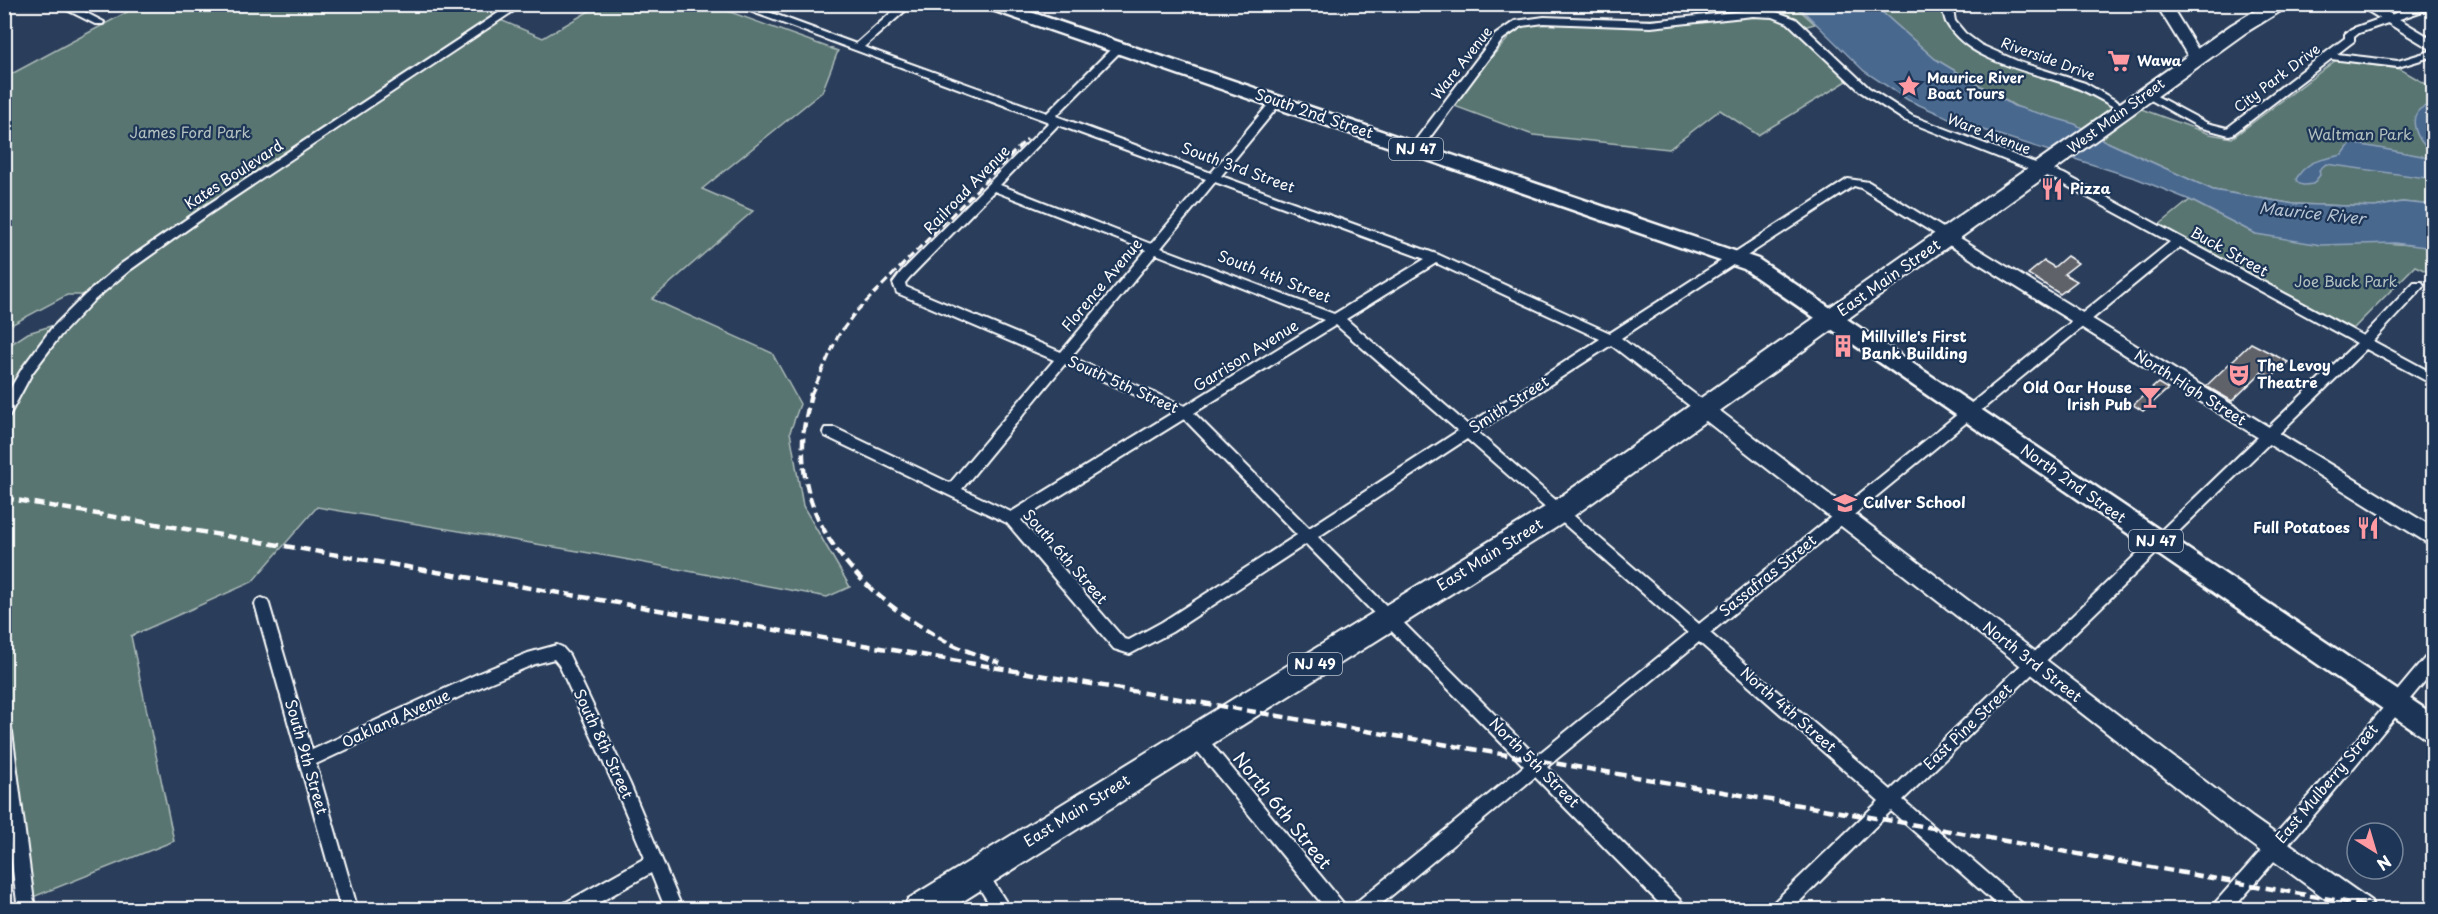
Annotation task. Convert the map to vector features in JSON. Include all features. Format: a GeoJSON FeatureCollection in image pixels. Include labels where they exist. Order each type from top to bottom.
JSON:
{"type":"FeatureCollection","features":[{"type":"Feature","properties":{"kind":"highway","name":"West Main Street"},"geometry":{"type":"LineString","coordinates":[[2046,166],[2255,17],[2283,4]]}},
{"type":"Feature","properties":{"kind":"highway","name":"East Main Street"},"geometry":{"type":"LineString","coordinates":[[919,909],[1559,512],[2046,166]]}},
{"type":"Feature","properties":{"kind":"main road","name":"South 2nd Street"},"geometry":{"type":"LineString","coordinates":[[988,4],[1735,258],[1771,276],[1832,318]]}},
{"type":"Feature","properties":{"kind":"main road","name":"North 2nd Street"},"geometry":{"type":"LineString","coordinates":[[1832,318],[2433,730]]}},
{"type":"Feature","properties":{"kind":"street"},"geometry":{"type":"LineString","coordinates":[[4,7],[9,4]]}},
{"type":"Feature","properties":{"kind":"street"},"geometry":{"type":"LineString","coordinates":[[60,4],[99,22]]}},
{"type":"Feature","properties":{"kind":"street","name":"Kates Boulevard"},"geometry":{"type":"LineString","coordinates":[[4,412],[30,368],[48,344],[78,311],[115,277],[194,219],[519,4]]}},
{"type":"Feature","properties":{"kind":"street","name":"South 3rd Street"},"geometry":{"type":"LineString","coordinates":[[736,4],[1435,258],[1610,339],[1704,409]]}},
{"type":"Feature","properties":{"kind":"street"},"geometry":{"type":"LineString","coordinates":[[856,48],[908,4]]}},
{"type":"Feature","properties":{"kind":"street","name":"Riverside Drive"},"geometry":{"type":"LineString","coordinates":[[1947,4],[1953,26],[1982,50],[2085,87],[2125,109]]}},
{"type":"Feature","properties":{"kind":"street"},"geometry":{"type":"LineString","coordinates":[[2163,4],[2196,58]]}},
{"type":"Feature","properties":{"kind":"street"},"geometry":{"type":"LineString","coordinates":[[2363,4],[2433,47]]}},
{"type":"Feature","properties":{"kind":"street","name":"City Park Drive"},"geometry":{"type":"LineString","coordinates":[[2145,94],[2204,125],[2229,132],[2331,56],[2350,39],[2349,36],[2355,31],[2432,4]]}},
{"type":"Feature","properties":{"kind":"street","name":"Ware Avenue"},"geometry":{"type":"LineString","coordinates":[[1415,149],[1499,37],[1519,23],[1544,20],[1651,24],[1765,13],[1792,21],[1865,90],[1898,113],[2046,166]]}},
{"type":"Feature","properties":{"kind":"street","name":"Railroad Avenue"},"geometry":{"type":"LineString","coordinates":[[899,283],[992,186],[1118,48]]}},
{"type":"Feature","properties":{"kind":"street"},"geometry":{"type":"LineString","coordinates":[[2331,56],[2398,64],[2433,52]]}},
{"type":"Feature","properties":{"kind":"street","name":"Florence Avenue"},"geometry":{"type":"LineString","coordinates":[[953,490],[1276,102]]}},
{"type":"Feature","properties":{"kind":"street","name":"Buck Street"},"geometry":{"type":"LineString","coordinates":[[2046,166],[2068,182],[2177,243],[2433,380]]}},
{"type":"Feature","properties":{"kind":"street","name":"Smith Street"},"geometry":{"type":"LineString","coordinates":[[1167,627],[1852,182],[1865,185],[1947,236]]}},
{"type":"Feature","properties":{"kind":"street","name":"South 4th Street"},"geometry":{"type":"LineString","coordinates":[[992,186],[1337,319],[1559,512]]}},
{"type":"Feature","properties":{"kind":"street","name":"North High Street"},"geometry":{"type":"LineString","coordinates":[[1947,236],[2433,539]]}},
{"type":"Feature","properties":{"kind":"street","name":"Sassafras Street"},"geometry":{"type":"LineString","coordinates":[[1360,909],[2177,243]]}},
{"type":"Feature","properties":{"kind":"street","name":"Garrison Avenue"},"geometry":{"type":"LineString","coordinates":[[1012,519],[1435,258]]}},
{"type":"Feature","properties":{"kind":"street","name":"South 5th Street"},"geometry":{"type":"LineString","coordinates":[[899,283],[901,290],[1169,403],[1186,413],[1390,618]]}},
{"type":"Feature","properties":{"kind":"street","name":"East Pine Street"},"geometry":{"type":"LineString","coordinates":[[1778,909],[2364,343],[2418,285]]}},
{"type":"Feature","properties":{"kind":"street","name":"North 3rd Street"},"geometry":{"type":"LineString","coordinates":[[1704,409],[2274,847],[2362,909]]}},
{"type":"Feature","properties":{"kind":"street","name":"South 6th Street"},"geometry":{"type":"LineString","coordinates":[[830,432],[1012,519],[1122,647],[1135,646],[1167,627]]}},
{"type":"Feature","properties":{"kind":"street","name":"North 4th Street"},"geometry":{"type":"LineString","coordinates":[[1559,512],[2017,909]]}},
{"type":"Feature","properties":{"kind":"street","name":"South 9th Street"},"geometry":{"type":"LineString","coordinates":[[262,604],[350,909]]}},
{"type":"Feature","properties":{"kind":"street","name":"North 5th Street"},"geometry":{"type":"LineString","coordinates":[[1390,618],[1678,909]]}},
{"type":"Feature","properties":{"kind":"street","name":"South 8th Street"},"geometry":{"type":"LineString","coordinates":[[484,678],[533,658],[557,652],[624,789],[675,909]]}},
{"type":"Feature","properties":{"kind":"street","name":"East Mulberry Street"},"geometry":{"type":"LineString","coordinates":[[2220,909],[2433,658]]}},
{"type":"Feature","properties":{"kind":"street","name":"Oakland Avenue"},"geometry":{"type":"LineString","coordinates":[[307,760],[484,678]]}},
{"type":"Feature","properties":{"kind":"street"},"geometry":{"type":"LineString","coordinates":[[4,732],[27,909]]}},
{"type":"Feature","properties":{"kind":"street","name":"North 6th Street"},"geometry":{"type":"LineString","coordinates":[[1196,737],[1338,909]]}},
{"type":"Feature","properties":{"kind":"street"},"geometry":{"type":"LineString","coordinates":[[569,909],[655,861]]}},
{"type":"Feature","properties":{"kind":"street"},"geometry":{"type":"LineString","coordinates":[[978,873],[1003,909]]}},
{"type":"Feature","properties":{"kind":"green space","name":"James Ford Park"},"geometry":{"type":"Polygon","coordinates":[[[142,4],[491,5],[508,11],[498,19],[543,38],[591,10],[619,5],[711,5],[838,51],[822,92],[702,189],[753,211],[652,299],[772,353],[800,404],[790,432],[803,506],[850,587],[827,597],[613,557],[317,507],[252,582],[131,636],[174,841],[23,901],[21,876],[4,888],[5,348],[28,333],[67,321],[91,295],[67,295],[13,324],[5,319],[4,78],[142,4]]]}},
{"type":"Feature","properties":{"kind":"green space"},"geometry":{"type":"Polygon","coordinates":[[[1674,5],[1794,5],[1815,24],[1800,28],[1852,78],[1758,135],[1720,110],[1669,149],[1533,135],[1449,104],[1523,22],[1710,18],[1674,5]]]}},
{"type":"Feature","properties":{"kind":"green space","name":"Waltman Park"},"geometry":{"type":"Polygon","coordinates":[[[1874,5],[1947,5],[1960,34],[1976,49],[2210,134],[2232,138],[2336,60],[2400,69],[2433,88],[2433,205],[2402,202],[2375,207],[2294,204],[2213,190],[2105,141],[2015,106],[1935,59],[1874,5]]]}},
{"type":"Feature","properties":{"kind":"green space","name":"Joe Buck Park"},"geometry":{"type":"Polygon","coordinates":[[[2190,200],[2256,234],[2427,246],[2433,248],[2433,274],[2415,266],[2353,329],[2159,225],[2190,200]]]}},
{"type":"Feature","properties":{"kind":"water","name":"Maurice River"},"geometry":{"type":"Polygon","coordinates":[[[1797,5],[1874,5],[1935,59],[2014,106],[2075,124],[2105,141],[2213,190],[2294,204],[2375,207],[2402,202],[2433,205],[2433,248],[2395,243],[2321,245],[2256,234],[2190,200],[2138,179],[1958,122],[1908,100],[1864,71],[1797,5]]]}},
{"type":"Feature","properties":{"kind":"water"},"geometry":{"type":"Polygon","coordinates":[[[2434,104],[2433,153],[2417,134],[2415,119],[2417,112],[2423,107],[2434,104]]]}},
{"type":"Feature","properties":{"kind":"water"},"geometry":{"type":"Polygon","coordinates":[[[2351,143],[2422,156],[2433,162],[2433,179],[2326,164],[2319,170],[2320,175],[2313,184],[2303,185],[2297,182],[2296,179],[2305,168],[2316,161],[2342,155],[2351,143]]]}},
{"type":"Feature","properties":{"kind":"building"},"geometry":{"type":"Polygon","coordinates":[[[2067,256],[2078,263],[2064,274],[2077,281],[2060,294],[2028,274],[2044,261],[2054,267],[2067,256]]]}},
{"type":"Feature","properties":{"kind":"building","name":"The Levoy Theatre"},"geometry":{"type":"Polygon","coordinates":[[[2251,343],[2288,362],[2272,377],[2262,372],[2232,401],[2206,386],[2251,343]]]}},
{"type":"Feature","properties":{"kind":"building","name":"Old Oar House Irish Pub"},"geometry":{"type":"Polygon","coordinates":[[[2158,383],[2168,389],[2143,411],[2133,405],[2158,383]]]}},
{"type":"Feature","properties":{"kind":"railway"},"geometry":{"type":"LineString","coordinates":[[811,395],[838,336],[854,314],[1027,139]]}},
{"type":"Feature","properties":{"kind":"railway"},"geometry":{"type":"LineString","coordinates":[[811,393],[803,437],[805,476],[813,507],[827,535],[845,561],[867,585],[918,625],[952,644],[1000,663]]}},
{"type":"Feature","properties":{"kind":"railway"},"geometry":{"type":"LineString","coordinates":[[4,498],[1922,826],[2390,910]]}},
{"type":"Feature","properties":{"kind":"place","name":"Wawa"},"geometry":{"type":"Point","coordinates":[2119,61]}},
{"type":"Feature","properties":{"kind":"place","name":"Maurice River Boat Tours"},"geometry":{"type":"Point","coordinates":[1909,86]}},
{"type":"Feature","properties":{"kind":"place","name":"Pizza"},"geometry":{"type":"Point","coordinates":[2052,189]}},
{"type":"Feature","properties":{"kind":"place","name":"Millville's First Bank Building"},"geometry":{"type":"Point","coordinates":[1843,346]}},
{"type":"Feature","properties":{"kind":"place","name":"The Levoy Theatre"},"geometry":{"type":"Point","coordinates":[2239,375]}},
{"type":"Feature","properties":{"kind":"place","name":"Old Oar House Irish Pub"},"geometry":{"type":"Point","coordinates":[2150,397]}},
{"type":"Feature","properties":{"kind":"place","name":"Culver School"},"geometry":{"type":"Point","coordinates":[1845,503]}},
{"type":"Feature","properties":{"kind":"place","name":"Full Potatoes"},"geometry":{"type":"Point","coordinates":[2368,528]}}]}
